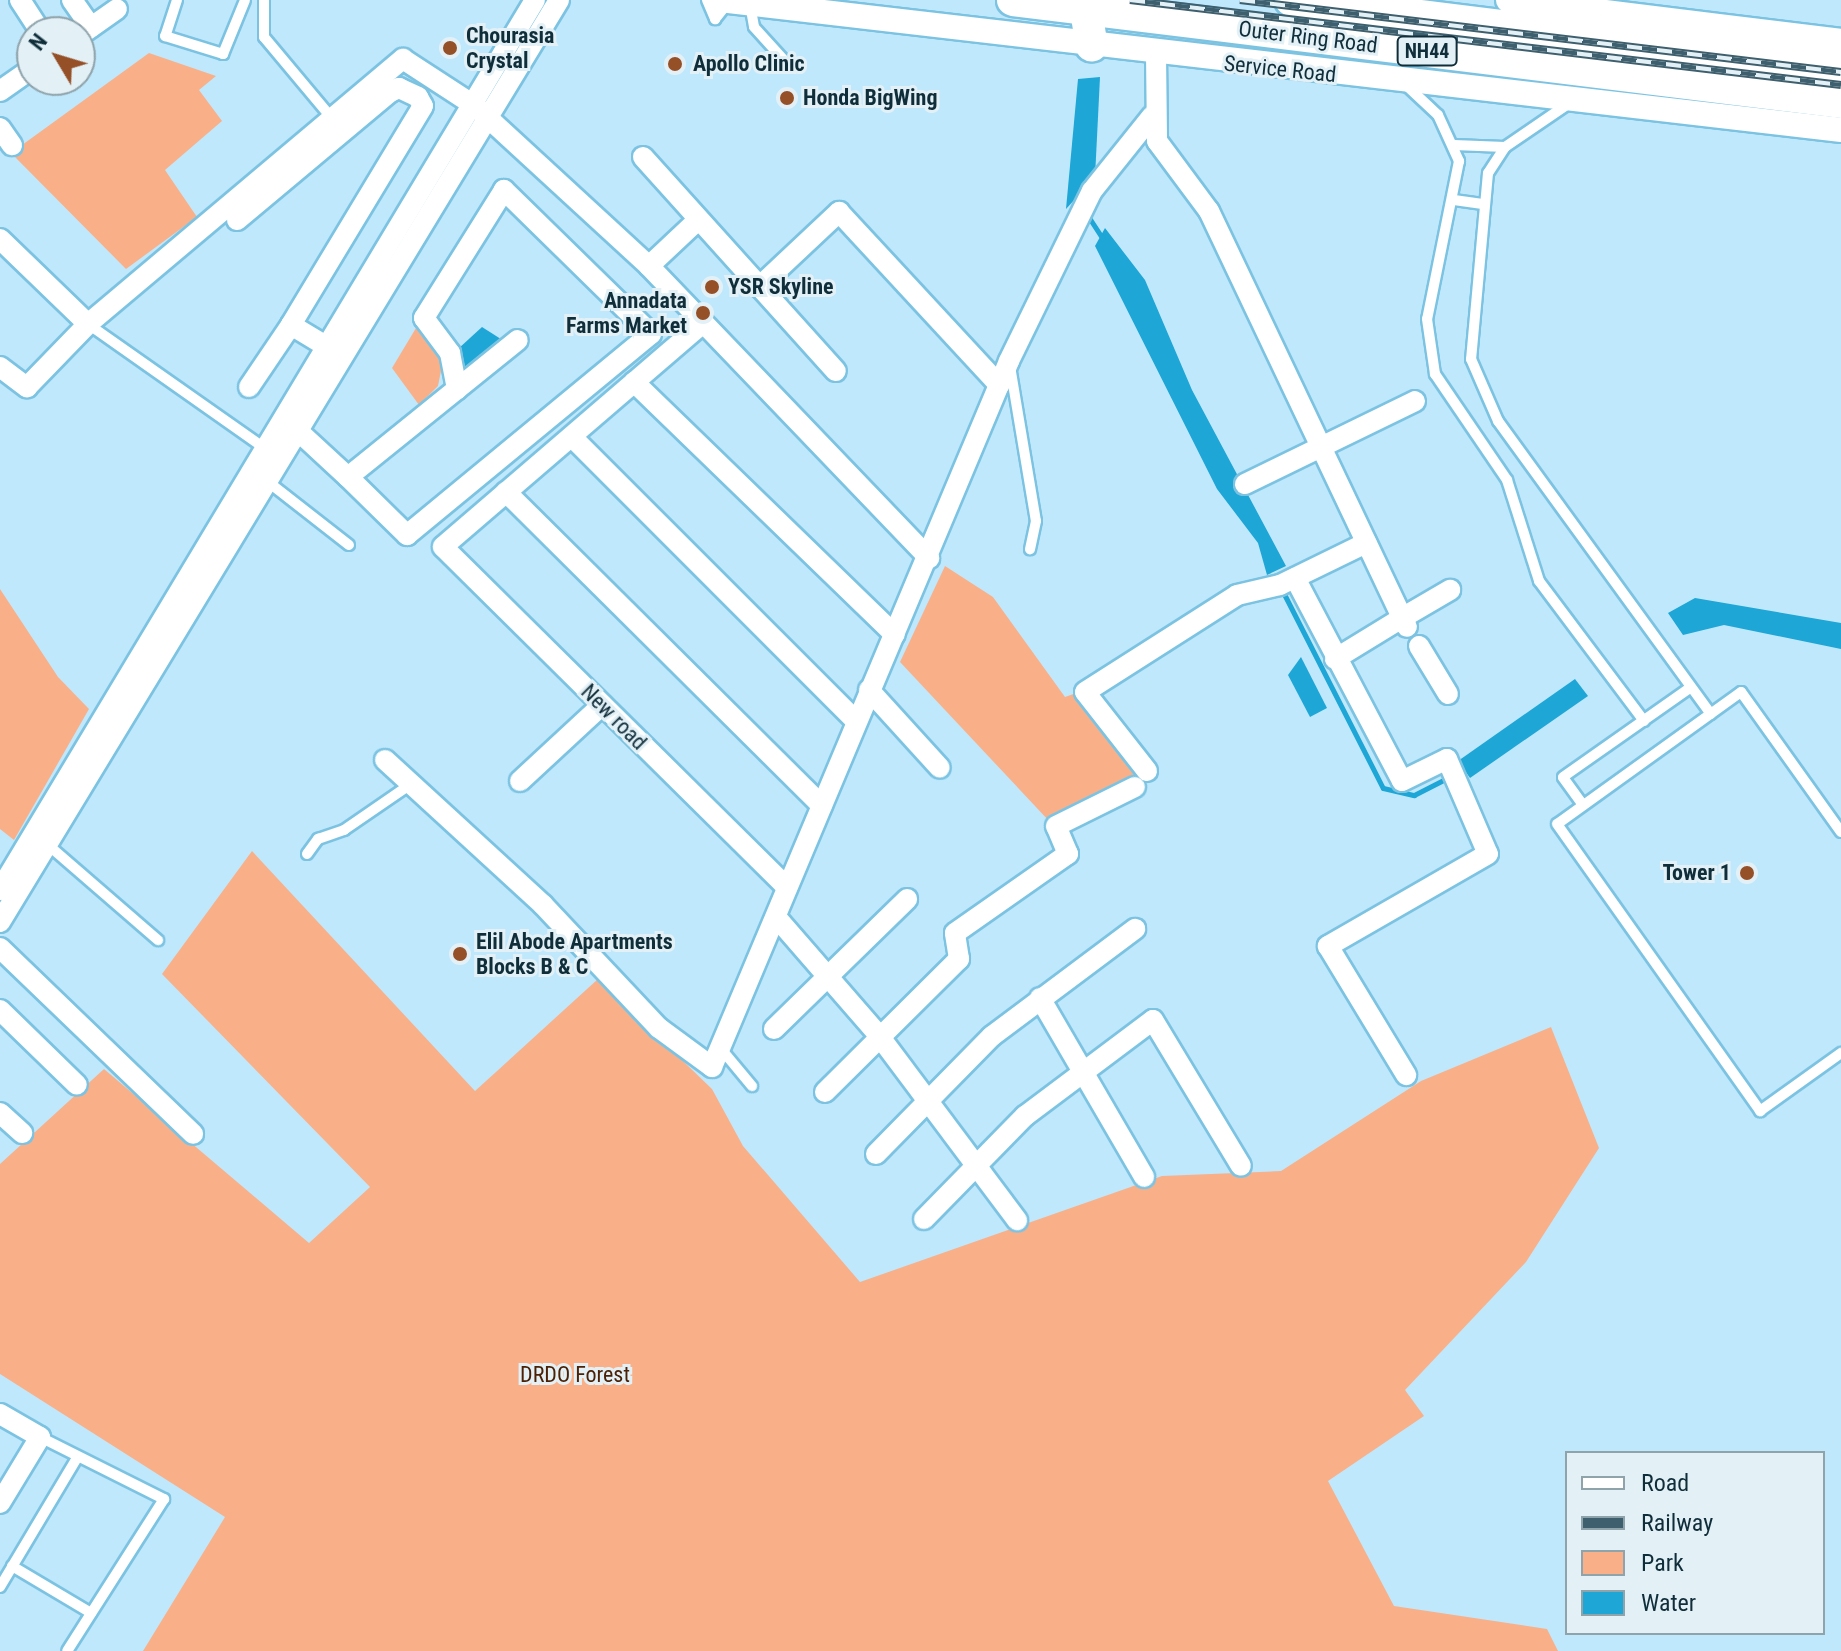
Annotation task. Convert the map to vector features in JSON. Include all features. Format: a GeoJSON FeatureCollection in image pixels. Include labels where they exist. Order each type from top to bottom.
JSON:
{"type":"FeatureCollection","features":[{"type":"Feature","properties":{"kind":"highway","name":"Outer Ring Road"},"geometry":{"type":"LineString","coordinates":[[1013,0],[1841,102]]}},
{"type":"Feature","properties":{"kind":"highway","name":"Outer Ring Road"},"geometry":{"type":"LineString","coordinates":[[1291,0],[1839,59]]}},
{"type":"Feature","properties":{"kind":"highway"},"geometry":{"type":"LineString","coordinates":[[1086,10],[1092,46]]}},
{"type":"Feature","properties":{"kind":"street"},"geometry":{"type":"LineString","coordinates":[[482,113],[535,0]]}},
{"type":"Feature","properties":{"kind":"street"},"geometry":{"type":"LineString","coordinates":[[0,922],[40,840],[273,453],[482,113],[559,0]]}},
{"type":"Feature","properties":{"kind":"street","name":"Service Road"},"geometry":{"type":"LineString","coordinates":[[720,0],[1156,55],[1841,130]]}},
{"type":"Feature","properties":{"kind":"street"},"geometry":{"type":"LineString","coordinates":[[1508,0],[1839,59]]}},
{"type":"Feature","properties":{"kind":"street"},"geometry":{"type":"LineString","coordinates":[[96,23],[117,9]]}},
{"type":"Feature","properties":{"kind":"street"},"geometry":{"type":"LineString","coordinates":[[1156,55],[1152,116],[1157,141],[1209,211],[1405,623]]}},
{"type":"Feature","properties":{"kind":"street"},"geometry":{"type":"LineString","coordinates":[[0,367],[27,387],[88,324],[403,59],[482,113],[649,266],[929,558]]}},
{"type":"Feature","properties":{"kind":"street"},"geometry":{"type":"LineString","coordinates":[[237,220],[390,92],[399,88],[418,97],[423,106],[291,325],[249,387]]}},
{"type":"Feature","properties":{"kind":"street"},"geometry":{"type":"LineString","coordinates":[[385,760],[543,905],[659,1028],[712,1067],[722,1050],[869,690],[929,558],[1009,361],[1092,191],[1152,116]]}},
{"type":"Feature","properties":{"kind":"street"},"geometry":{"type":"LineString","coordinates":[[643,157],[697,221],[836,371]]}},
{"type":"Feature","properties":{"kind":"street"},"geometry":{"type":"LineString","coordinates":[[297,430],[407,535],[651,334],[504,190],[424,318],[450,353],[457,389]]}},
{"type":"Feature","properties":{"kind":"street"},"geometry":{"type":"LineString","coordinates":[[759,287],[839,212],[999,385]]}},
{"type":"Feature","properties":{"kind":"street"},"geometry":{"type":"LineString","coordinates":[[649,266],[697,221]]}},
{"type":"Feature","properties":{"kind":"street"},"geometry":{"type":"LineString","coordinates":[[0,239],[88,324]]}},
{"type":"Feature","properties":{"kind":"street"},"geometry":{"type":"LineString","coordinates":[[703,323],[573,438],[506,492],[822,806]]}},
{"type":"Feature","properties":{"kind":"street"},"geometry":{"type":"LineString","coordinates":[[291,325],[335,352]]}},
{"type":"Feature","properties":{"kind":"street"},"geometry":{"type":"LineString","coordinates":[[348,477],[518,340]]}},
{"type":"Feature","properties":{"kind":"street"},"geometry":{"type":"LineString","coordinates":[[0,890],[40,840],[266,480],[273,453],[297,430],[335,352]]}},
{"type":"Feature","properties":{"kind":"street"},"geometry":{"type":"LineString","coordinates":[[634,382],[895,635]]}},
{"type":"Feature","properties":{"kind":"street"},"geometry":{"type":"LineString","coordinates":[[1245,484],[1415,401]]}},
{"type":"Feature","properties":{"kind":"street"},"geometry":{"type":"LineString","coordinates":[[573,438],[856,721]]}},
{"type":"Feature","properties":{"kind":"street","name":"New road"},"geometry":{"type":"LineString","coordinates":[[506,492],[443,547],[787,887]]}},
{"type":"Feature","properties":{"kind":"street"},"geometry":{"type":"LineString","coordinates":[[825,1092],[877,1033],[959,959],[955,933],[1068,854],[1056,826],[1141,779],[1085,692],[1237,595],[1288,581],[1366,543]]}},
{"type":"Feature","properties":{"kind":"street"},"geometry":{"type":"LineString","coordinates":[[1288,581],[1402,781],[1447,759],[1488,854],[1328,946],[1406,1075]]}},
{"type":"Feature","properties":{"kind":"street"},"geometry":{"type":"LineString","coordinates":[[1335,659],[1405,623],[1450,590]]}},
{"type":"Feature","properties":{"kind":"street"},"geometry":{"type":"LineString","coordinates":[[1419,646],[1448,694]]}},
{"type":"Feature","properties":{"kind":"street"},"geometry":{"type":"LineString","coordinates":[[869,690],[940,768]]}},
{"type":"Feature","properties":{"kind":"street"},"geometry":{"type":"LineString","coordinates":[[520,781],[602,705]]}},
{"type":"Feature","properties":{"kind":"street"},"geometry":{"type":"LineString","coordinates":[[774,1029],[907,899]]}},
{"type":"Feature","properties":{"kind":"street"},"geometry":{"type":"LineString","coordinates":[[776,917],[877,1033],[978,1161],[1017,1220]]}},
{"type":"Feature","properties":{"kind":"street"},"geometry":{"type":"LineString","coordinates":[[876,1154],[928,1099],[1040,998],[1135,929]]}},
{"type":"Feature","properties":{"kind":"street"},"geometry":{"type":"LineString","coordinates":[[0,948],[193,1134]]}},
{"type":"Feature","properties":{"kind":"street"},"geometry":{"type":"LineString","coordinates":[[1040,998],[1144,1177]]}},
{"type":"Feature","properties":{"kind":"street"},"geometry":{"type":"LineString","coordinates":[[0,1010],[77,1085]]}},
{"type":"Feature","properties":{"kind":"street"},"geometry":{"type":"LineString","coordinates":[[924,1219],[978,1161],[1082,1071],[1153,1020],[1241,1166]]}},
{"type":"Feature","properties":{"kind":"street"},"geometry":{"type":"LineString","coordinates":[[0,1113],[22,1133]]}},
{"type":"Feature","properties":{"kind":"street"},"geometry":{"type":"LineString","coordinates":[[0,1414],[40,1437],[0,1503]]}},
{"type":"Feature","properties":{"kind":"lane"},"geometry":{"type":"LineString","coordinates":[[177,0],[165,36],[223,54],[245,0]]}},
{"type":"Feature","properties":{"kind":"lane"},"geometry":{"type":"LineString","coordinates":[[264,0],[264,37],[331,117]]}},
{"type":"Feature","properties":{"kind":"lane"},"geometry":{"type":"LineString","coordinates":[[707,0],[717,19],[739,3],[754,27],[783,59]]}},
{"type":"Feature","properties":{"kind":"lane"},"geometry":{"type":"LineString","coordinates":[[1400,82],[1427,102],[1454,145],[1454,200],[1427,319],[1430,363],[1511,488],[1539,581],[1644,721]]}},
{"type":"Feature","properties":{"kind":"lane"},"geometry":{"type":"LineString","coordinates":[[1573,100],[1505,147],[1488,173],[1481,204],[1468,331],[1480,390],[1711,714]]}},
{"type":"Feature","properties":{"kind":"lane"},"geometry":{"type":"LineString","coordinates":[[1454,145],[1505,147]]}},
{"type":"Feature","properties":{"kind":"lane"},"geometry":{"type":"LineString","coordinates":[[1454,200],[1481,204]]}},
{"type":"Feature","properties":{"kind":"lane"},"geometry":{"type":"LineString","coordinates":[[88,324],[273,453]]}},
{"type":"Feature","properties":{"kind":"lane"},"geometry":{"type":"LineString","coordinates":[[1009,361],[1036,521],[1030,549]]}},
{"type":"Feature","properties":{"kind":"lane"},"geometry":{"type":"LineString","coordinates":[[266,480],[349,545]]}},
{"type":"Feature","properties":{"kind":"lane"},"geometry":{"type":"LineString","coordinates":[[1583,805],[1563,777],[1691,687]]}},
{"type":"Feature","properties":{"kind":"lane"},"geometry":{"type":"LineString","coordinates":[[1841,832],[1741,692],[1557,824],[1760,1111],[1841,1053]]}},
{"type":"Feature","properties":{"kind":"lane"},"geometry":{"type":"LineString","coordinates":[[307,854],[318,839],[344,830],[411,784]]}},
{"type":"Feature","properties":{"kind":"lane"},"geometry":{"type":"LineString","coordinates":[[40,840],[158,940]]}},
{"type":"Feature","properties":{"kind":"lane"},"geometry":{"type":"LineString","coordinates":[[722,1050],[752,1086]]}},
{"type":"Feature","properties":{"kind":"lane"},"geometry":{"type":"LineString","coordinates":[[40,1437],[164,1499],[67,1651]]}},
{"type":"Feature","properties":{"kind":"lane"},"geometry":{"type":"LineString","coordinates":[[0,1587],[78,1456]]}},
{"type":"Feature","properties":{"kind":"lane"},"geometry":{"type":"LineString","coordinates":[[12,1566],[91,1613]]}},
{"type":"Feature","properties":{"kind":"green space"},"geometry":{"type":"Polygon","coordinates":[[[149,53],[216,76],[199,90],[222,121],[165,170],[197,217],[126,269],[11,153],[90,96],[96,96],[96,91],[149,53]]]}},
{"type":"Feature","properties":{"kind":"green space"},"geometry":{"type":"Polygon","coordinates":[[[416,328],[432,338],[442,366],[438,386],[419,405],[392,368],[416,328]]]}},
{"type":"Feature","properties":{"kind":"green space"},"geometry":{"type":"Polygon","coordinates":[[[945,566],[993,597],[1065,697],[1079,692],[1145,778],[1050,822],[900,662],[945,566]]]}},
{"type":"Feature","properties":{"kind":"green space"},"geometry":{"type":"Polygon","coordinates":[[[0,589],[58,677],[89,709],[14,840],[0,829],[0,589]]]}},
{"type":"Feature","properties":{"kind":"green space","name":"DRDO Forest"},"geometry":{"type":"Polygon","coordinates":[[[252,851],[475,1091],[598,979],[712,1089],[743,1146],[860,1282],[1162,1176],[1281,1171],[1421,1081],[1551,1027],[1599,1148],[1526,1262],[1405,1390],[1424,1416],[1328,1481],[1394,1606],[1547,1629],[1558,1651],[143,1651],[225,1517],[0,1374],[0,1164],[104,1069],[309,1243],[370,1187],[162,974],[252,851]]]}},
{"type":"Feature","properties":{"kind":"water"},"geometry":{"type":"Polygon","coordinates":[[[1100,77],[1095,177],[1066,209],[1078,79],[1100,77]]]}},
{"type":"Feature","properties":{"kind":"water"},"geometry":{"type":"Polygon","coordinates":[[[1105,228],[1145,280],[1192,390],[1286,566],[1267,575],[1258,543],[1217,489],[1095,246],[1105,228]]]}},
{"type":"Feature","properties":{"kind":"water"},"geometry":{"type":"Polygon","coordinates":[[[482,327],[504,341],[471,369],[460,367],[458,349],[482,327]]]}},
{"type":"Feature","properties":{"kind":"water"},"geometry":{"type":"Polygon","coordinates":[[[1695,598],[1841,623],[1841,649],[1724,625],[1683,635],[1668,613],[1695,598]]]}},
{"type":"Feature","properties":{"kind":"water"},"geometry":{"type":"Polygon","coordinates":[[[1301,657],[1327,708],[1310,717],[1288,675],[1301,657]]]}},
{"type":"Feature","properties":{"kind":"water"},"geometry":{"type":"Polygon","coordinates":[[[1575,679],[1588,696],[1470,778],[1458,761],[1575,679]]]}},
{"type":"Feature","properties":{"kind":"waterway"},"geometry":{"type":"LineString","coordinates":[[1086,213],[1102,238]]}},
{"type":"Feature","properties":{"kind":"waterway"},"geometry":{"type":"LineString","coordinates":[[1282,590],[1383,788],[1414,795],[1449,777]]}},
{"type":"Feature","properties":{"kind":"railway"},"geometry":{"type":"LineString","coordinates":[[1130,0],[1841,85]]}},
{"type":"Feature","properties":{"kind":"railway"},"geometry":{"type":"LineString","coordinates":[[1240,0],[1841,72]]}},
{"type":"Feature","properties":{"kind":"place","name":"Chourasia Crystal"},"geometry":{"type":"Point","coordinates":[450,48]}},
{"type":"Feature","properties":{"kind":"place","name":"Apollo Clinic"},"geometry":{"type":"Point","coordinates":[675,64]}},
{"type":"Feature","properties":{"kind":"place","name":"Honda BigWing"},"geometry":{"type":"Point","coordinates":[787,98]}},
{"type":"Feature","properties":{"kind":"place","name":"YSR Skyline"},"geometry":{"type":"Point","coordinates":[712,287]}},
{"type":"Feature","properties":{"kind":"place","name":"Annadata Farms Market"},"geometry":{"type":"Point","coordinates":[703,313]}},
{"type":"Feature","properties":{"kind":"place","name":"Tower 1"},"geometry":{"type":"Point","coordinates":[1747,873]}},
{"type":"Feature","properties":{"kind":"place","name":"Elil Abode Apartments Blocks B & C"},"geometry":{"type":"Point","coordinates":[460,954]}}]}
